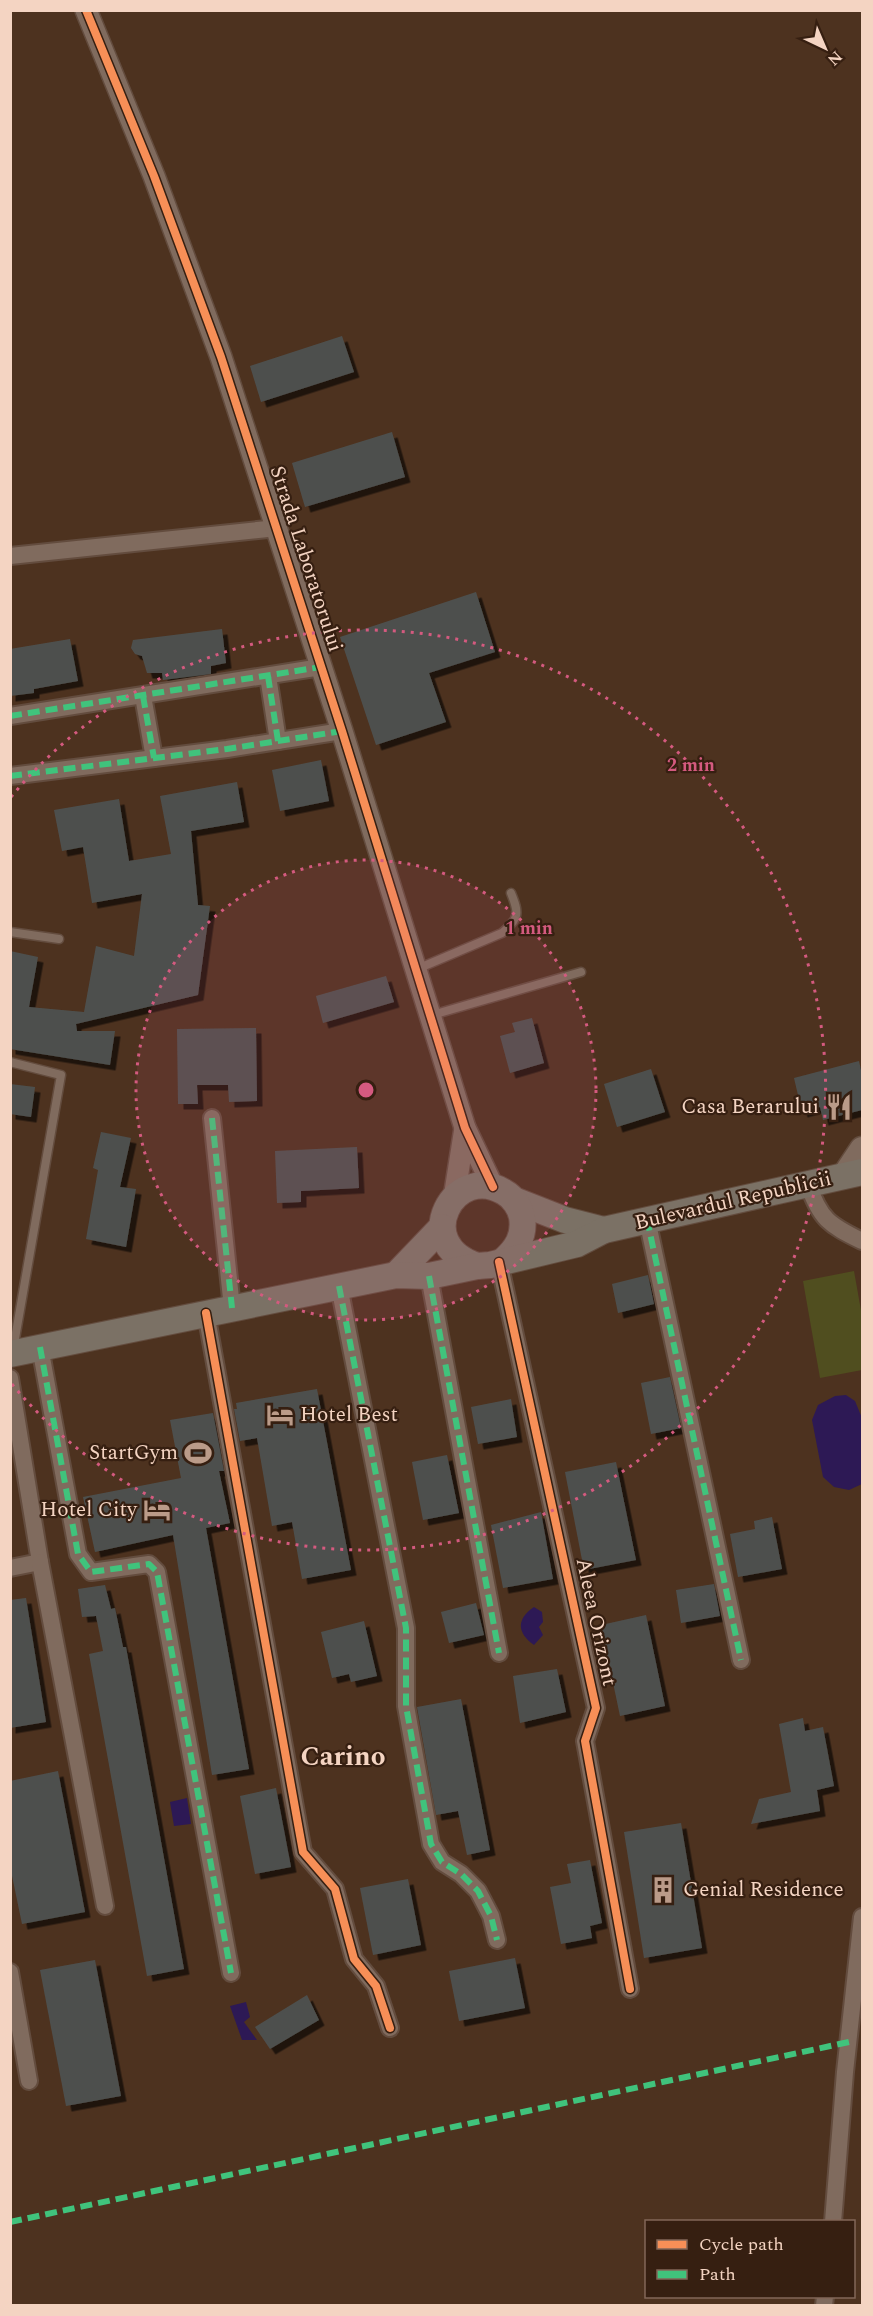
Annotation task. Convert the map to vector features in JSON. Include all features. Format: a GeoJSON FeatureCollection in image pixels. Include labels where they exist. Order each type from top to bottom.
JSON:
{"type":"FeatureCollection","features":[{"type":"Feature","properties":{"kind":"main road"},"geometry":{"type":"LineString","coordinates":[[853,1174],[862,1149]]}},
{"type":"Feature","properties":{"kind":"main road","name":"Bulevardul Republicii"},"geometry":{"type":"LineString","coordinates":[[11,1362],[40,1347],[396,1275],[429,1276],[493,1263],[577,1244],[604,1230],[647,1219],[853,1174]]}},
{"type":"Feature","properties":{"kind":"main road"},"geometry":{"type":"LineString","coordinates":[[493,1187],[472,1187],[454,1198],[444,1216],[442,1227],[445,1241],[453,1253],[463,1261],[493,1263],[514,1252],[521,1240],[523,1226],[521,1212],[514,1200]]}},
{"type":"Feature","properties":{"kind":"main road","name":"Bulevardul Republicii"},"geometry":{"type":"LineString","coordinates":[[493,1187],[508,1194],[514,1200],[565,1220],[604,1230]]}},
{"type":"Feature","properties":{"kind":"main road"},"geometry":{"type":"LineString","coordinates":[[396,1275],[442,1227]]}},
{"type":"Feature","properties":{"kind":"street","name":"Strada Laboratorului"},"geometry":{"type":"LineString","coordinates":[[86,10],[154,176],[221,357],[342,731],[465,1128],[493,1187]]}},
{"type":"Feature","properties":{"kind":"street"},"geometry":{"type":"LineString","coordinates":[[10,556],[277,528]]}},
{"type":"Feature","properties":{"kind":"street"},"geometry":{"type":"LineString","coordinates":[[10,716],[321,667]]}},
{"type":"Feature","properties":{"kind":"street"},"geometry":{"type":"LineString","coordinates":[[268,676],[278,741]]}},
{"type":"Feature","properties":{"kind":"street"},"geometry":{"type":"LineString","coordinates":[[143,696],[154,758]]}},
{"type":"Feature","properties":{"kind":"street"},"geometry":{"type":"LineString","coordinates":[[10,776],[342,731]]}},
{"type":"Feature","properties":{"kind":"street"},"geometry":{"type":"LineString","coordinates":[[212,1118],[232,1308]]}},
{"type":"Feature","properties":{"kind":"street"},"geometry":{"type":"LineString","coordinates":[[454,1198],[465,1128]]}},
{"type":"Feature","properties":{"kind":"street"},"geometry":{"type":"LineString","coordinates":[[808,1184],[816,1206],[825,1219],[862,1241]]}},
{"type":"Feature","properties":{"kind":"street"},"geometry":{"type":"LineString","coordinates":[[647,1219],[741,1660]]}},
{"type":"Feature","properties":{"kind":"street","name":"Aleea Orizont"},"geometry":{"type":"LineString","coordinates":[[493,1263],[596,1708],[585,1742],[630,1989]]}},
{"type":"Feature","properties":{"kind":"street"},"geometry":{"type":"LineString","coordinates":[[429,1276],[499,1653]]}},
{"type":"Feature","properties":{"kind":"street"},"geometry":{"type":"LineString","coordinates":[[339,1286],[406,1628],[406,1706],[431,1844],[442,1862],[461,1874],[478,1891],[491,1916],[497,1940]]}},
{"type":"Feature","properties":{"kind":"street"},"geometry":{"type":"LineString","coordinates":[[206,1313],[303,1852],[335,1889],[354,1959],[376,1986],[390,2028]]}},
{"type":"Feature","properties":{"kind":"street"},"geometry":{"type":"LineString","coordinates":[[40,1347],[78,1554],[91,1572],[149,1564],[157,1572],[231,1973]]}},
{"type":"Feature","properties":{"kind":"street"},"geometry":{"type":"LineString","coordinates":[[11,1362],[40,1562],[105,1906]]}},
{"type":"Feature","properties":{"kind":"street"},"geometry":{"type":"LineString","coordinates":[[10,1568],[40,1562]]}},
{"type":"Feature","properties":{"kind":"street"},"geometry":{"type":"LineString","coordinates":[[833,2220],[845,2072],[858,2002],[862,1917]]}},
{"type":"Feature","properties":{"kind":"street"},"geometry":{"type":"LineString","coordinates":[[10,1972],[29,2081]]}},
{"type":"Feature","properties":{"kind":"lane"},"geometry":{"type":"LineString","coordinates":[[417,970],[502,933],[514,923],[518,910],[511,893]]}},
{"type":"Feature","properties":{"kind":"lane"},"geometry":{"type":"LineString","coordinates":[[10,932],[59,939]]}},
{"type":"Feature","properties":{"kind":"lane"},"geometry":{"type":"LineString","coordinates":[[431,1015],[581,972]]}},
{"type":"Feature","properties":{"kind":"lane"},"geometry":{"type":"LineString","coordinates":[[10,1062],[61,1075],[11,1362]]}},
{"type":"Feature","properties":{"kind":"shaded area"},"geometry":{"type":"Polygon","coordinates":[[[854,1271],[862,1316],[862,1370],[820,1378],[803,1281],[854,1271]]]}},
{"type":"Feature","properties":{"kind":"shaded area"},"geometry":{"type":"Polygon","coordinates":[[[846,1395],[855,1401],[862,1418],[862,1484],[849,1490],[834,1487],[823,1477],[812,1420],[818,1405],[835,1396],[846,1395]]]}},
{"type":"Feature","properties":{"kind":"shaded area"},"geometry":{"type":"Polygon","coordinates":[[[534,1607],[542,1612],[543,1622],[539,1627],[543,1635],[534,1645],[524,1636],[521,1626],[524,1616],[534,1607]]]}},
{"type":"Feature","properties":{"kind":"shaded area"},"geometry":{"type":"Polygon","coordinates":[[[187,1798],[191,1824],[174,1826],[170,1802],[187,1798]]]}},
{"type":"Feature","properties":{"kind":"shaded area"},"geometry":{"type":"Polygon","coordinates":[[[246,2002],[250,2017],[244,2022],[257,2040],[242,2040],[230,2006],[246,2002]]]}},
{"type":"Feature","properties":{"kind":"building"},"geometry":{"type":"Polygon","coordinates":[[[342,336],[354,372],[261,402],[250,366],[342,336]]]}},
{"type":"Feature","properties":{"kind":"building"},"geometry":{"type":"Polygon","coordinates":[[[392,432],[405,477],[305,507],[292,463],[392,432]]]}},
{"type":"Feature","properties":{"kind":"building"},"geometry":{"type":"Polygon","coordinates":[[[476,592],[495,652],[429,673],[446,722],[376,745],[340,637],[476,592]]]}},
{"type":"Feature","properties":{"kind":"building"},"geometry":{"type":"Polygon","coordinates":[[[222,629],[226,663],[211,666],[211,674],[163,680],[162,673],[147,673],[142,656],[135,654],[131,648],[133,640],[222,629]]]}},
{"type":"Feature","properties":{"kind":"building"},"geometry":{"type":"Polygon","coordinates":[[[70,639],[78,681],[34,689],[34,693],[10,696],[10,649],[70,639]]]}},
{"type":"Feature","properties":{"kind":"building"},"geometry":{"type":"Polygon","coordinates":[[[321,760],[329,801],[280,811],[272,770],[321,760]]]}},
{"type":"Feature","properties":{"kind":"building"},"geometry":{"type":"Polygon","coordinates":[[[237,782],[244,822],[191,831],[198,905],[210,906],[198,995],[76,1024],[77,1031],[115,1031],[110,1065],[10,1049],[10,951],[38,957],[29,1007],[84,1012],[96,946],[134,956],[142,894],[92,903],[83,847],[62,851],[54,810],[119,799],[129,861],[171,854],[160,796],[237,782]]]}},
{"type":"Feature","properties":{"kind":"building"},"geometry":{"type":"Polygon","coordinates":[[[386,976],[394,1002],[323,1023],[316,996],[386,976]]]}},
{"type":"Feature","properties":{"kind":"building"},"geometry":{"type":"Polygon","coordinates":[[[532,1018],[544,1063],[510,1073],[500,1036],[515,1032],[512,1023],[532,1018]]]}},
{"type":"Feature","properties":{"kind":"building"},"geometry":{"type":"Polygon","coordinates":[[[256,1028],[257,1101],[229,1102],[228,1085],[197,1085],[198,1104],[178,1104],[177,1029],[256,1028]]]}},
{"type":"Feature","properties":{"kind":"building"},"geometry":{"type":"Polygon","coordinates":[[[859,1061],[862,1075],[862,1110],[823,1120],[820,1107],[802,1112],[794,1078],[859,1061]]]}},
{"type":"Feature","properties":{"kind":"building"},"geometry":{"type":"Polygon","coordinates":[[[651,1069],[665,1112],[617,1127],[604,1084],[651,1069]]]}},
{"type":"Feature","properties":{"kind":"building"},"geometry":{"type":"Polygon","coordinates":[[[10,1084],[35,1087],[31,1117],[10,1114],[10,1084]]]}},
{"type":"Feature","properties":{"kind":"building"},"geometry":{"type":"Polygon","coordinates":[[[101,1132],[131,1138],[120,1187],[136,1189],[126,1247],[86,1239],[98,1170],[93,1168],[101,1132]]]}},
{"type":"Feature","properties":{"kind":"building"},"geometry":{"type":"Polygon","coordinates":[[[357,1147],[359,1188],[301,1191],[301,1202],[277,1203],[275,1151],[357,1147]]]}},
{"type":"Feature","properties":{"kind":"building"},"geometry":{"type":"Polygon","coordinates":[[[648,1275],[654,1304],[618,1313],[612,1284],[648,1275]]]}},
{"type":"Feature","properties":{"kind":"building"},"geometry":{"type":"Polygon","coordinates":[[[670,1377],[681,1428],[651,1434],[641,1383],[670,1377]]]}},
{"type":"Feature","properties":{"kind":"building"},"geometry":{"type":"Polygon","coordinates":[[[317,1389],[351,1570],[302,1579],[292,1522],[272,1526],[257,1438],[240,1441],[234,1409],[237,1409],[236,1403],[317,1389]]]}},
{"type":"Feature","properties":{"kind":"building"},"geometry":{"type":"Polygon","coordinates":[[[511,1399],[517,1437],[478,1444],[471,1407],[511,1399]]]}},
{"type":"Feature","properties":{"kind":"building"},"geometry":{"type":"Polygon","coordinates":[[[213,1413],[224,1471],[219,1471],[230,1523],[206,1528],[249,1769],[212,1775],[173,1535],[95,1552],[83,1497],[181,1478],[170,1420],[213,1413]]]}},
{"type":"Feature","properties":{"kind":"building"},"geometry":{"type":"Polygon","coordinates":[[[447,1455],[459,1513],[423,1520],[412,1462],[447,1455]]]}},
{"type":"Feature","properties":{"kind":"building"},"geometry":{"type":"Polygon","coordinates":[[[616,1462],[636,1560],[584,1570],[565,1472],[616,1462]]]}},
{"type":"Feature","properties":{"kind":"building"},"geometry":{"type":"Polygon","coordinates":[[[541,1512],[553,1579],[503,1588],[491,1525],[541,1512]]]}},
{"type":"Feature","properties":{"kind":"building"},"geometry":{"type":"Polygon","coordinates":[[[772,1517],[782,1569],[738,1577],[730,1534],[755,1529],[754,1521],[772,1517]]]}},
{"type":"Feature","properties":{"kind":"building"},"geometry":{"type":"Polygon","coordinates":[[[714,1584],[720,1616],[681,1623],[676,1590],[714,1584]]]}},
{"type":"Feature","properties":{"kind":"building"},"geometry":{"type":"Polygon","coordinates":[[[105,1585],[111,1609],[115,1608],[123,1647],[126,1647],[184,1969],[147,1976],[89,1654],[103,1651],[96,1616],[82,1617],[78,1589],[105,1585]]]}},
{"type":"Feature","properties":{"kind":"building"},"geometry":{"type":"Polygon","coordinates":[[[26,1598],[46,1722],[10,1728],[10,1600],[26,1598]]]}},
{"type":"Feature","properties":{"kind":"building"},"geometry":{"type":"Polygon","coordinates":[[[476,1603],[484,1635],[449,1643],[441,1612],[476,1603]]]}},
{"type":"Feature","properties":{"kind":"building"},"geometry":{"type":"Polygon","coordinates":[[[646,1615],[665,1706],[620,1716],[601,1625],[646,1615]]]}},
{"type":"Feature","properties":{"kind":"building"},"geometry":{"type":"Polygon","coordinates":[[[364,1621],[377,1676],[351,1682],[349,1674],[332,1678],[321,1632],[364,1621]]]}},
{"type":"Feature","properties":{"kind":"building"},"geometry":{"type":"Polygon","coordinates":[[[557,1669],[566,1712],[520,1723],[513,1676],[557,1669]]]}},
{"type":"Feature","properties":{"kind":"building"},"geometry":{"type":"Polygon","coordinates":[[[461,1699],[490,1850],[467,1855],[458,1811],[436,1815],[417,1707],[461,1699]]]}},
{"type":"Feature","properties":{"kind":"building"},"geometry":{"type":"Polygon","coordinates":[[[803,1718],[805,1731],[823,1727],[834,1786],[817,1790],[820,1811],[751,1824],[759,1799],[791,1792],[779,1724],[803,1718]]]}},
{"type":"Feature","properties":{"kind":"building"},"geometry":{"type":"Polygon","coordinates":[[[58,1771],[85,1912],[22,1924],[10,1866],[10,1781],[58,1771]]]}},
{"type":"Feature","properties":{"kind":"building"},"geometry":{"type":"Polygon","coordinates":[[[276,1788],[291,1867],[255,1874],[240,1796],[276,1788]]]}},
{"type":"Feature","properties":{"kind":"building","name":"Genial Residence"},"geometry":{"type":"Polygon","coordinates":[[[681,1823],[702,1948],[644,1958],[624,1832],[681,1823]]]}},
{"type":"Feature","properties":{"kind":"building"},"geometry":{"type":"Polygon","coordinates":[[[590,1860],[602,1923],[590,1926],[592,1938],[561,1944],[550,1887],[571,1883],[567,1864],[590,1860]]]}},
{"type":"Feature","properties":{"kind":"building"},"geometry":{"type":"Polygon","coordinates":[[[408,1879],[421,1945],[373,1955],[360,1888],[408,1879]]]}},
{"type":"Feature","properties":{"kind":"building"},"geometry":{"type":"Polygon","coordinates":[[[515,1958],[525,2008],[459,2021],[449,1971],[515,1958]]]}},
{"type":"Feature","properties":{"kind":"building"},"geometry":{"type":"Polygon","coordinates":[[[95,1960],[121,2096],[66,2106],[40,1970],[95,1960]]]}},
{"type":"Feature","properties":{"kind":"building"},"geometry":{"type":"Polygon","coordinates":[[[307,1995],[319,2020],[270,2049],[255,2027],[307,1995]]]}},
{"type":"Feature","properties":{"kind":"marked path"},"geometry":{"type":"LineString","coordinates":[[10,716],[321,667]]}},
{"type":"Feature","properties":{"kind":"marked path"},"geometry":{"type":"LineString","coordinates":[[268,676],[278,741]]}},
{"type":"Feature","properties":{"kind":"marked path"},"geometry":{"type":"LineString","coordinates":[[143,696],[154,758]]}},
{"type":"Feature","properties":{"kind":"marked path"},"geometry":{"type":"LineString","coordinates":[[10,776],[227,749],[342,731]]}},
{"type":"Feature","properties":{"kind":"marked path"},"geometry":{"type":"LineString","coordinates":[[212,1118],[232,1308]]}},
{"type":"Feature","properties":{"kind":"marked path"},"geometry":{"type":"LineString","coordinates":[[647,1219],[741,1660]]}},
{"type":"Feature","properties":{"kind":"marked path"},"geometry":{"type":"LineString","coordinates":[[429,1276],[499,1653]]}},
{"type":"Feature","properties":{"kind":"marked path"},"geometry":{"type":"LineString","coordinates":[[339,1286],[406,1628],[406,1706],[431,1844],[442,1862],[461,1874],[478,1891],[491,1916],[497,1940]]}},
{"type":"Feature","properties":{"kind":"marked path"},"geometry":{"type":"LineString","coordinates":[[40,1347],[78,1554],[91,1572],[149,1564],[157,1572],[231,1973]]}},
{"type":"Feature","properties":{"kind":"marked path"},"geometry":{"type":"LineString","coordinates":[[10,2222],[849,2042]]}},
{"type":"Feature","properties":{"kind":"cycle path"},"geometry":{"type":"LineString","coordinates":[[86,10],[154,176],[221,357],[342,731],[465,1128],[493,1187]]}},
{"type":"Feature","properties":{"kind":"cycle path"},"geometry":{"type":"LineString","coordinates":[[499,1262],[596,1708],[585,1741],[630,1989]]}},
{"type":"Feature","properties":{"kind":"cycle path"},"geometry":{"type":"LineString","coordinates":[[206,1313],[303,1852],[335,1889],[354,1959],[376,1986],[390,2028]]}},
{"type":"Feature","properties":{"kind":"place","name":"Casa Berarului"},"geometry":{"type":"Point","coordinates":[839,1107]}},
{"type":"Feature","properties":{"kind":"place","name":"Hotel Best"},"geometry":{"type":"Point","coordinates":[280,1415]}},
{"type":"Feature","properties":{"kind":"place","name":"StartGym"},"geometry":{"type":"Point","coordinates":[198,1453]}},
{"type":"Feature","properties":{"kind":"place","name":"Hotel City"},"geometry":{"type":"Point","coordinates":[157,1510]}},
{"type":"Feature","properties":{"kind":"place","name":"Genial Residence"},"geometry":{"type":"Point","coordinates":[663,1890]}},
{"type":"Feature","properties":{"kind":"district","name":"Carino"},"geometry":{"type":"Point","coordinates":[343,1757]}}]}
